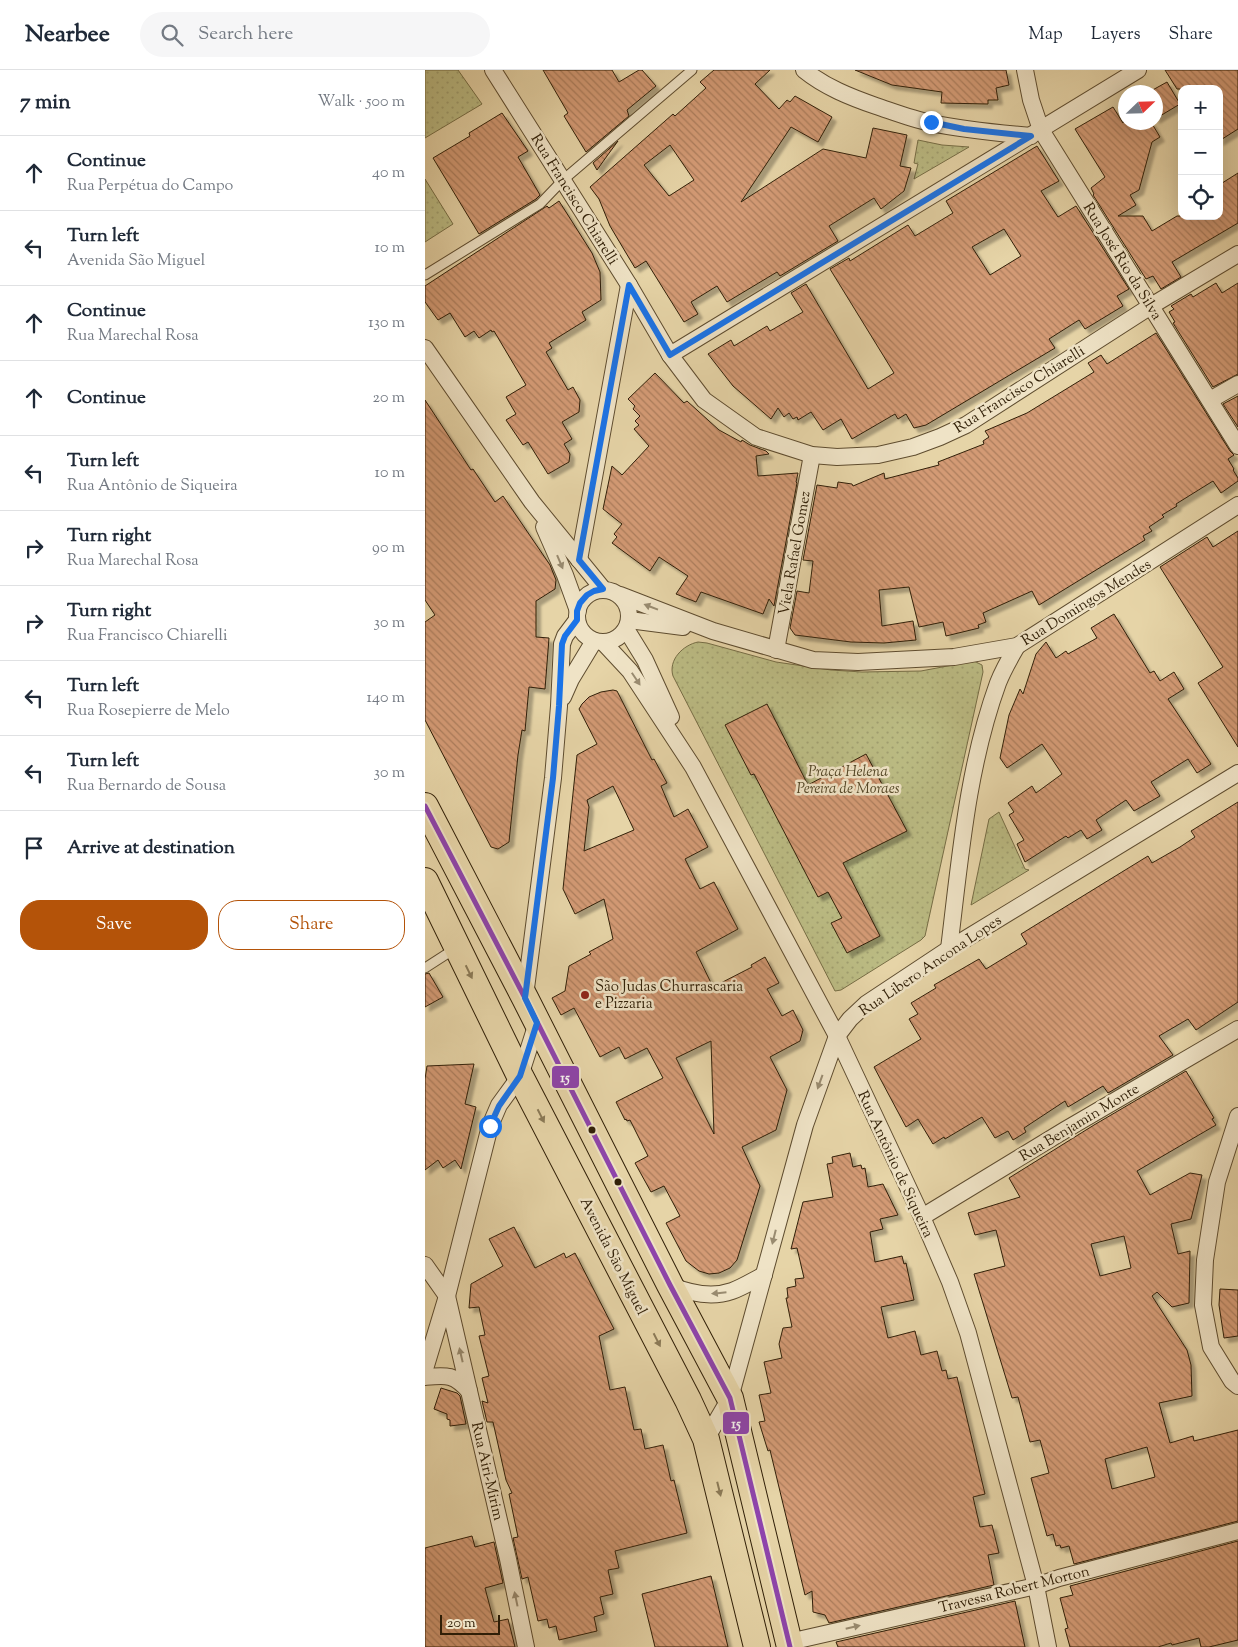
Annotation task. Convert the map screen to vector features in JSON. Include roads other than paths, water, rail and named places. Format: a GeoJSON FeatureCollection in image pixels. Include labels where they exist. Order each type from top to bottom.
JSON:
{"type":"FeatureCollection","features":[{"type":"Feature","properties":{"kind":"main road"},"geometry":{"type":"LineString","coordinates":[[425,806],[525,998],[670,1286],[730,1398],[789,1644]]}},
{"type":"Feature","properties":{"kind":"main road","name":"Avenida São Miguel"},"geometry":{"type":"LineString","coordinates":[[425,881],[434,908],[457,947],[520,1076],[689,1400],[706,1439],[757,1647]]}},
{"type":"Feature","properties":{"kind":"street","name":"Rua Francisco Chiarelli"},"geometry":{"type":"LineString","coordinates":[[493,70],[629,285],[670,355],[704,400],[756,437],[812,455],[837,457],[878,455],[913,447],[940,437],[966,424],[1151,306],[1238,254]]}},
{"type":"Feature","properties":{"kind":"street"},"geometry":{"type":"LineString","coordinates":[[804,70],[819,82],[859,100],[903,115],[964,129],[1036,133]]}},
{"type":"Feature","properties":{"kind":"street","name":"Rua José Rio da Silva"},"geometry":{"type":"LineString","coordinates":[[1025,70],[1036,133],[1151,306],[1238,446]]}},
{"type":"Feature","properties":{"kind":"street"},"geometry":{"type":"LineString","coordinates":[[670,355],[1138,70]]}},
{"type":"Feature","properties":{"kind":"street"},"geometry":{"type":"LineString","coordinates":[[579,560],[629,285]]}},
{"type":"Feature","properties":{"kind":"street"},"geometry":{"type":"LineString","coordinates":[[425,348],[532,502],[603,589]]}},
{"type":"Feature","properties":{"kind":"street"},"geometry":{"type":"LineString","coordinates":[[1210,400],[1238,384]]}},
{"type":"Feature","properties":{"kind":"street","name":"Viela Rafael Gomez"},"geometry":{"type":"LineString","coordinates":[[776,650],[812,455]]}},
{"type":"Feature","properties":{"kind":"street"},"geometry":{"type":"LineString","coordinates":[[525,998],[553,778],[562,644],[577,616],[580,603],[587,595],[594,591],[603,589],[613,591],[626,603],[629,611],[628,625],[621,636],[613,641],[599,642],[587,636],[581,629],[577,616],[562,567],[532,502]]}},
{"type":"Feature","properties":{"kind":"street","name":"Rua Domingos Mendes"},"geometry":{"type":"LineString","coordinates":[[620,596],[713,631],[813,660],[858,662],[954,657],[1017,646],[1238,505]]}},
{"type":"Feature","properties":{"kind":"street","name":"Rua Domingos Mendes"},"geometry":{"type":"LineString","coordinates":[[628,625],[713,631]]}},
{"type":"Feature","properties":{"kind":"street","name":"Rua Antônio de Siqueira"},"geometry":{"type":"LineString","coordinates":[[628,625],[693,767]]}},
{"type":"Feature","properties":{"kind":"street"},"geometry":{"type":"LineString","coordinates":[[559,706],[571,679],[599,642]]}},
{"type":"Feature","properties":{"kind":"street","name":"Rua Antônio de Siqueira"},"geometry":{"type":"LineString","coordinates":[[599,642],[630,671],[693,767],[837,1036],[921,1217],[950,1282],[968,1334],[1036,1586],[1048,1647]]}},
{"type":"Feature","properties":{"kind":"street"},"geometry":{"type":"LineString","coordinates":[[949,949],[973,778],[984,730],[999,682],[1017,646]]}},
{"type":"Feature","properties":{"kind":"street","name":"Rua Libero Ancona Lopes"},"geometry":{"type":"LineString","coordinates":[[706,1439],[730,1398],[805,1125],[837,1036],[850,1018],[866,1004],[949,949],[1238,773]]}},
{"type":"Feature","properties":{"kind":"street"},"geometry":{"type":"LineString","coordinates":[[425,1369],[447,1296],[490,1126],[499,1106],[520,1076],[537,1023]]}},
{"type":"Feature","properties":{"kind":"street","name":"Rua Benjamin Monte"},"geometry":{"type":"LineString","coordinates":[[921,1217],[1238,1029]]}},
{"type":"Feature","properties":{"kind":"street"},"geometry":{"type":"LineString","coordinates":[[1238,1116],[1217,1182],[1205,1260],[1203,1305],[1211,1346],[1232,1381],[1238,1386]]}},
{"type":"Feature","properties":{"kind":"street"},"geometry":{"type":"LineString","coordinates":[[425,1265],[447,1296]]}},
{"type":"Feature","properties":{"kind":"street"},"geometry":{"type":"LineString","coordinates":[[670,1286],[687,1292],[710,1294],[731,1291],[764,1275]]}},
{"type":"Feature","properties":{"kind":"street","name":"Rua Airi-Mirim"},"geometry":{"type":"LineString","coordinates":[[447,1296],[508,1558],[526,1647]]}},
{"type":"Feature","properties":{"kind":"street"},"geometry":{"type":"LineString","coordinates":[[425,1377],[445,1375],[460,1380],[469,1391]]}},
{"type":"Feature","properties":{"kind":"street","name":"Travessa Robert Morton"},"geometry":{"type":"LineString","coordinates":[[789,1644],[1036,1586],[1059,1578],[1238,1532]]}},
{"type":"Feature","properties":{"kind":"lane"},"geometry":{"type":"LineString","coordinates":[[425,275],[540,204],[563,180],[692,70]]}},
{"type":"Feature","properties":{"kind":"lane"},"geometry":{"type":"LineString","coordinates":[[425,968],[457,947]]}},
{"type":"Feature","properties":{"kind":"place","name":"São Judas Churrascaria e Pizzaria"},"geometry":{"type":"Point","coordinates":[585,995]}},
{"type":"Feature","properties":{"kind":"park label","name":"Praça Helena Pereira de Moraes"},"geometry":{"type":"Point","coordinates":[848,780]}}]}
